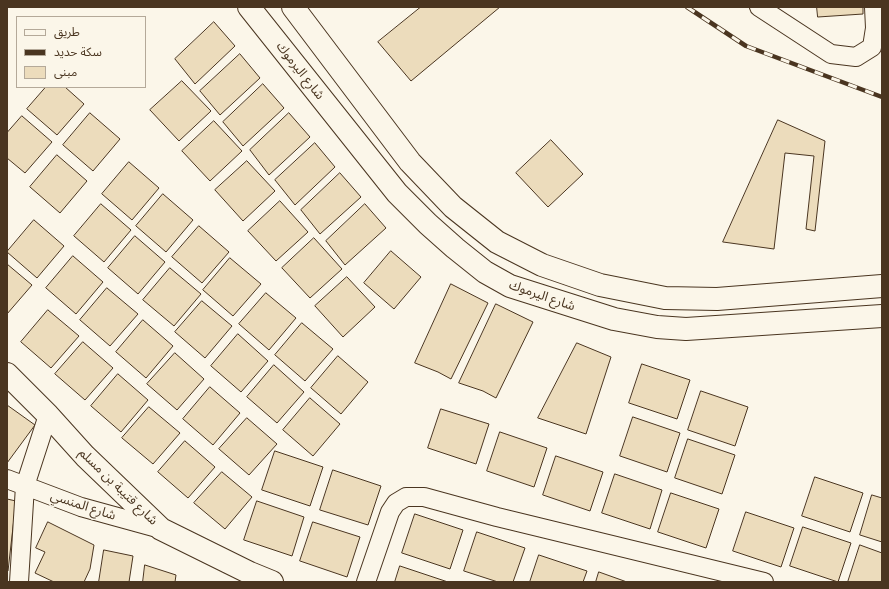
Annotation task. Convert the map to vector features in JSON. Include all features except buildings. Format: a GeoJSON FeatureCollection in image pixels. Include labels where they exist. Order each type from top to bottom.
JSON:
{"type":"FeatureCollection","features":[{"type":"Feature","properties":{"kind":"main road","name":"شارع اليرموك"},"geometry":{"type":"LineString","coordinates":[[249,7],[397,193],[455,248],[485,272],[510,286],[614,319],[686,329],[882,316]]}},
{"type":"Feature","properties":{"kind":"main road"},"geometry":{"type":"LineString","coordinates":[[293,7],[410,162],[453,207],[497,242],[542,265],[600,285],[665,298],[717,299],[882,286]]}},
{"type":"Feature","properties":{"kind":"main road","name":"شارع قتيبة بن مسلم"},"geometry":{"type":"LineString","coordinates":[[7,374],[86,456],[161,529],[250,573],[272,582]]}},
{"type":"Feature","properties":{"kind":"street"},"geometry":{"type":"LineString","coordinates":[[759,7],[831,54],[856,58],[872,47],[875,28],[874,7]]}},
{"type":"Feature","properties":{"kind":"street"},"geometry":{"type":"LineString","coordinates":[[19,582],[25,486],[48,415]]}},
{"type":"Feature","properties":{"kind":"street","name":"شارع المنسي"},"geometry":{"type":"LineString","coordinates":[[7,479],[81,507],[161,529]]}},
{"type":"Feature","properties":{"kind":"street"},"geometry":{"type":"LineString","coordinates":[[366,582],[390,512],[396,503],[406,497],[424,497],[511,520],[764,582]]}},
{"type":"Feature","properties":{"kind":"railway"},"geometry":{"type":"LineString","coordinates":[[687,7],[746,46],[882,97]]}}]}
